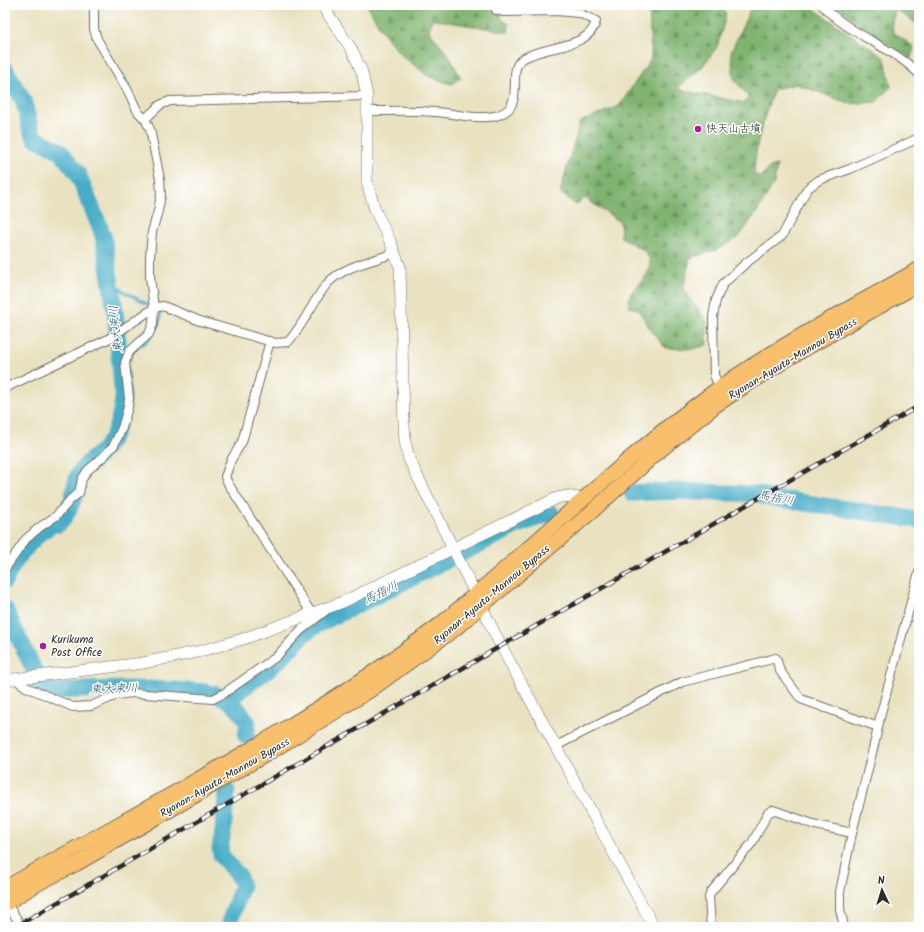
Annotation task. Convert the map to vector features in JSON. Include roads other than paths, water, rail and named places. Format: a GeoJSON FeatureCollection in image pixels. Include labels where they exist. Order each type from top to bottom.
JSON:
{"type":"FeatureCollection","features":[{"type":"Feature","properties":{"kind":"highway","name":"Ryonan-Ayauta-Mannou Bypass"},"geometry":{"type":"LineString","coordinates":[[5,888],[267,740],[358,681],[438,625],[479,600],[589,514],[723,393],[740,374],[786,345],[919,269]]}},
{"type":"Feature","properties":{"kind":"highway","name":"Ryonan-Ayauta-Mannou Bypass"},"geometry":{"type":"LineString","coordinates":[[6,903],[316,725],[369,691],[456,628],[479,600],[584,499],[643,447],[696,404],[723,393],[789,358],[919,284]]}},
{"type":"Feature","properties":{"kind":"street"},"geometry":{"type":"LineString","coordinates":[[5,569],[26,539],[56,516],[79,493],[84,475],[114,445],[122,428],[128,407],[129,398],[125,363],[129,352],[149,334],[152,324],[154,308],[150,277],[150,257],[152,232],[161,195],[160,179],[150,129],[146,118],[138,112],[128,89],[97,39],[94,29],[94,5]]}},
{"type":"Feature","properties":{"kind":"street"},"geometry":{"type":"LineString","coordinates":[[322,5],[352,50],[362,72],[367,96],[368,111],[366,163],[368,182],[375,210],[400,267],[405,442],[409,459],[501,646],[654,927]]}},
{"type":"Feature","properties":{"kind":"street"},"geometry":{"type":"LineString","coordinates":[[368,111],[434,112],[482,117],[501,114],[506,112],[515,94],[516,68],[521,61],[532,55],[576,42],[589,35],[594,28],[596,21],[579,13],[557,11],[503,12],[496,10],[496,5]]}},
{"type":"Feature","properties":{"kind":"street"},"geometry":{"type":"LineString","coordinates":[[822,5],[845,25],[910,64],[919,74]]}},
{"type":"Feature","properties":{"kind":"street"},"geometry":{"type":"LineString","coordinates":[[146,118],[160,105],[170,101],[367,96]]}},
{"type":"Feature","properties":{"kind":"street"},"geometry":{"type":"LineString","coordinates":[[723,393],[714,375],[713,317],[716,300],[723,284],[746,263],[782,236],[807,189],[819,180],[850,169],[919,138]]}},
{"type":"Feature","properties":{"kind":"street"},"geometry":{"type":"LineString","coordinates":[[5,388],[108,339],[154,308],[163,306],[200,321],[275,343],[288,342],[298,330],[326,285],[337,275],[354,266],[395,253]]}},
{"type":"Feature","properties":{"kind":"street"},"geometry":{"type":"LineString","coordinates":[[270,341],[242,442],[231,460],[225,477],[312,614]]}},
{"type":"Feature","properties":{"kind":"street"},"geometry":{"type":"LineString","coordinates":[[10,679],[136,664],[177,657],[243,639],[343,602],[456,553],[557,498],[566,496],[584,499]]}},
{"type":"Feature","properties":{"kind":"street"},"geometry":{"type":"LineString","coordinates":[[844,927],[840,909],[840,892],[852,833],[919,572]]}},
{"type":"Feature","properties":{"kind":"street"},"geometry":{"type":"LineString","coordinates":[[10,679],[73,707],[91,706],[117,695],[132,693],[213,699],[220,696],[276,657],[301,630],[330,607]]}},
{"type":"Feature","properties":{"kind":"street"},"geometry":{"type":"LineString","coordinates":[[556,746],[682,682],[776,658],[780,671],[801,699],[878,727]]}},
{"type":"Feature","properties":{"kind":"street"},"geometry":{"type":"LineString","coordinates":[[711,927],[709,898],[711,892],[752,843],[768,813],[773,810],[816,825],[852,833]]}},
{"type":"Feature","properties":{"kind":"street"},"geometry":{"type":"LineString","coordinates":[[6,903],[22,927]]}},
{"type":"Feature","properties":{"kind":"waterway","name":"東大束川"},"geometry":{"type":"LineString","coordinates":[[5,69],[24,102],[30,128],[35,138],[60,151],[78,174],[103,235],[115,310],[123,398],[120,418],[116,430],[110,442],[80,472],[71,504],[65,514],[41,532],[21,553],[5,581]]}},
{"type":"Feature","properties":{"kind":"waterway"},"geometry":{"type":"LineString","coordinates":[[123,75],[129,86]]}},
{"type":"Feature","properties":{"kind":"waterway"},"geometry":{"type":"LineString","coordinates":[[110,280],[123,291],[147,304]]}},
{"type":"Feature","properties":{"kind":"waterway"},"geometry":{"type":"LineString","coordinates":[[142,345],[156,330],[160,321],[160,311]]}},
{"type":"Feature","properties":{"kind":"waterway"},"geometry":{"type":"LineString","coordinates":[[96,468],[105,460]]}},
{"type":"Feature","properties":{"kind":"waterway","name":"馬指川"},"geometry":{"type":"LineString","coordinates":[[632,493],[672,491],[759,494],[766,497],[919,520]]}},
{"type":"Feature","properties":{"kind":"waterway"},"geometry":{"type":"LineString","coordinates":[[48,527],[56,531],[64,529],[74,515],[82,493]]}},
{"type":"Feature","properties":{"kind":"waterway","name":"馬指川"},"geometry":{"type":"LineString","coordinates":[[228,700],[275,664],[305,633],[317,625],[520,524],[551,513]]}},
{"type":"Feature","properties":{"kind":"waterway","name":"東大束川"},"geometry":{"type":"LineString","coordinates":[[5,609],[42,687],[55,691],[145,689],[195,691],[216,694],[228,700],[240,711],[248,723],[246,736]]}},
{"type":"Feature","properties":{"kind":"waterway","name":"東大束川"},"geometry":{"type":"LineString","coordinates":[[227,791],[220,849],[221,855],[239,877],[242,886],[230,920],[231,927]]}},
{"type":"Feature","properties":{"kind":"railway"},"geometry":{"type":"LineString","coordinates":[[15,927],[919,406]]}},
{"type":"Feature","properties":{"kind":"place","name":"快天山古墳"},"geometry":{"type":"Point","coordinates":[698,129]}},
{"type":"Feature","properties":{"kind":"place","name":"Kurikuma Post Office"},"geometry":{"type":"Point","coordinates":[43,646]}}]}
